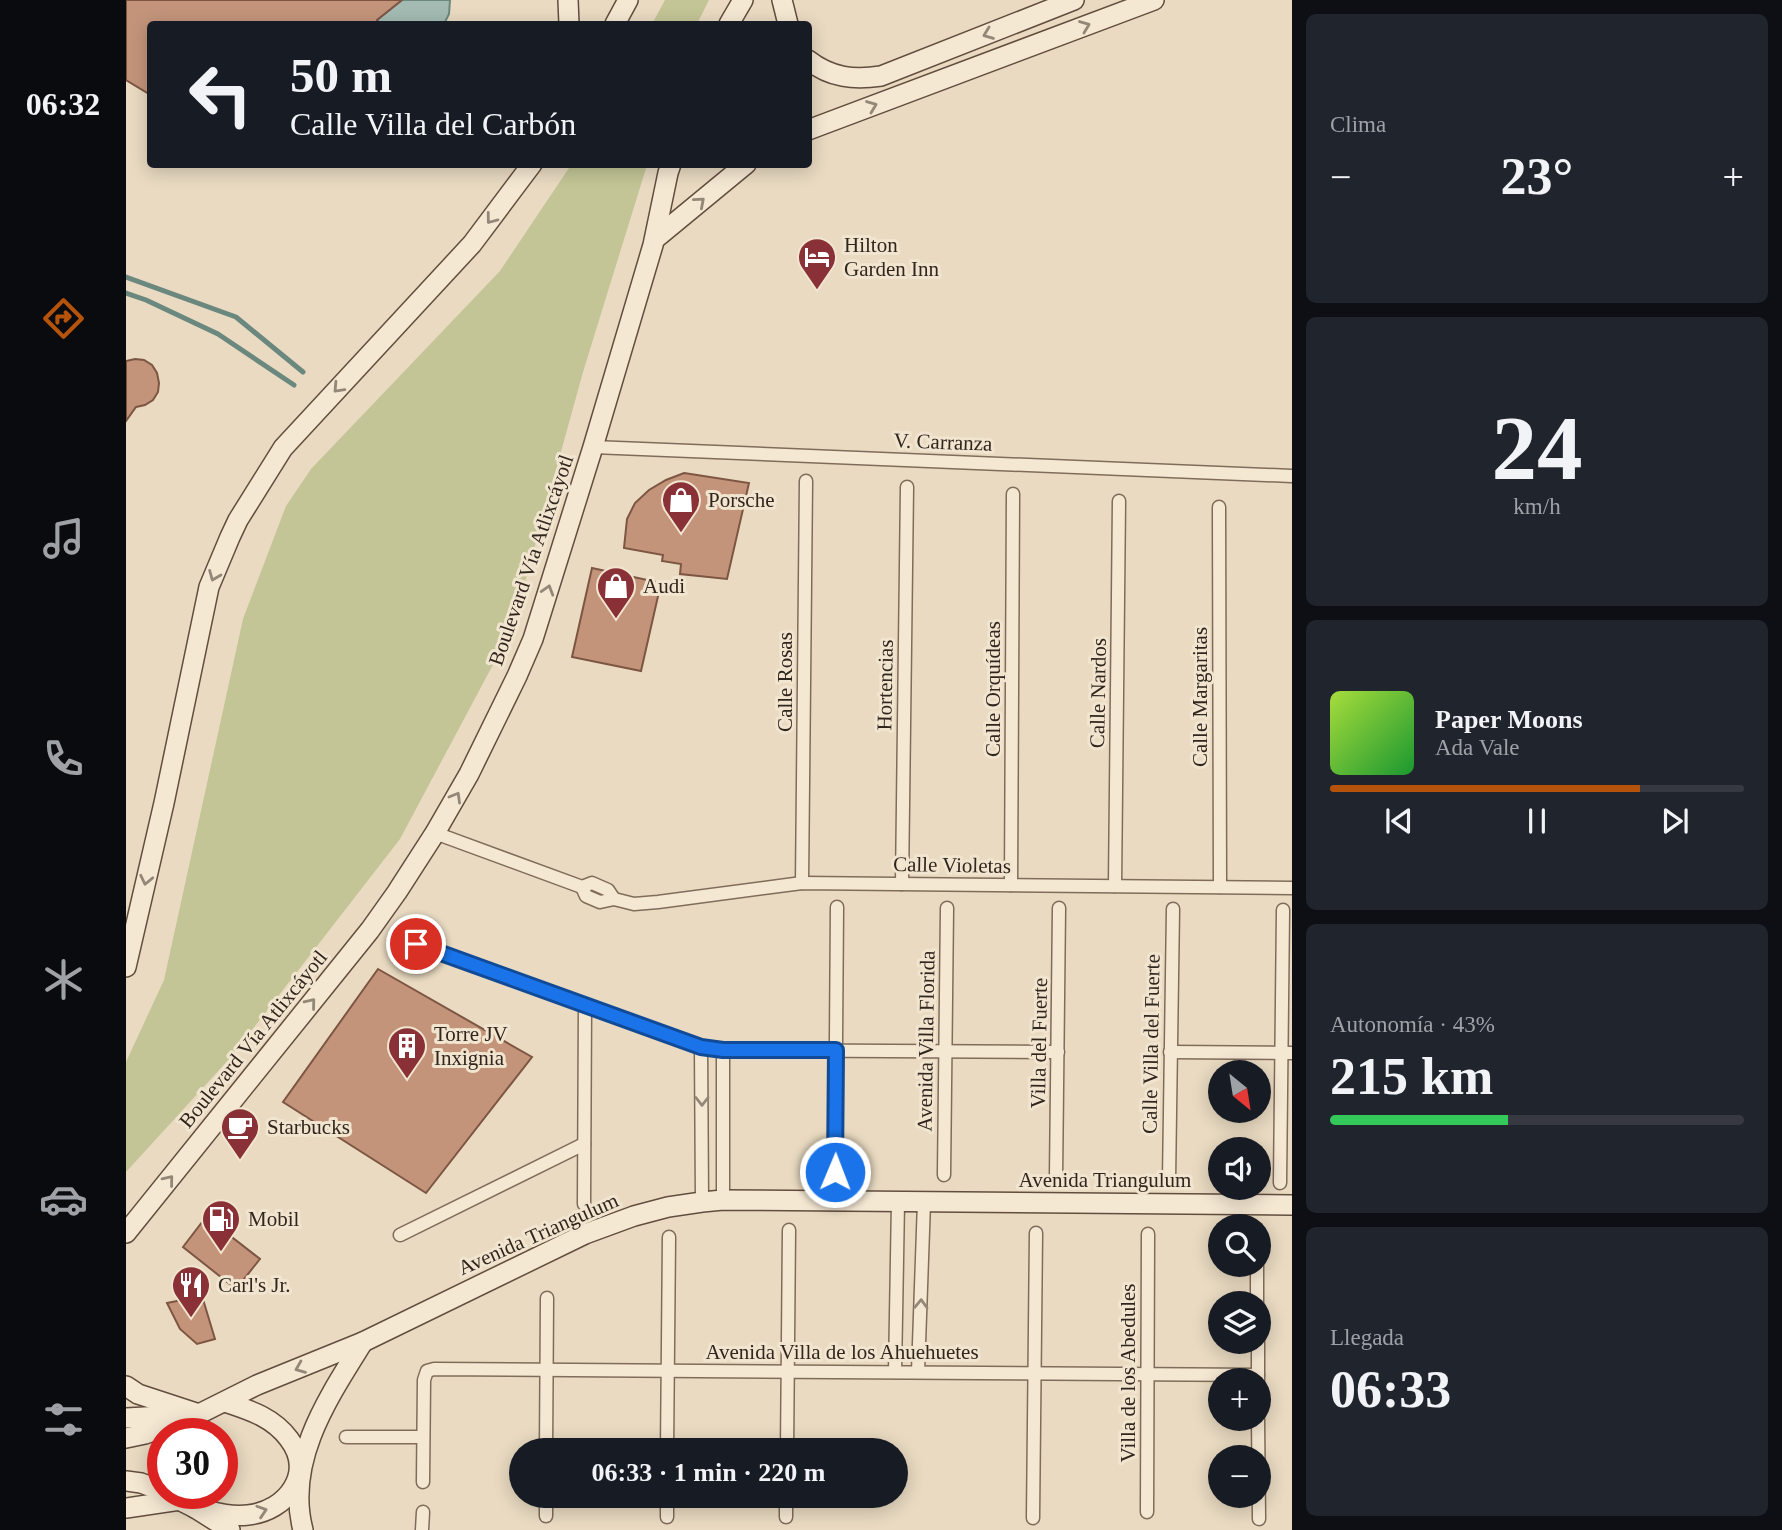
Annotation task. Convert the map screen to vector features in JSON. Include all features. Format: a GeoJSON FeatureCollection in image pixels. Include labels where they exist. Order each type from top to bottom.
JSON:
{"type":"FeatureCollection","features":[{"type":"Feature","properties":{"kind":"main road"},"geometry":{"type":"LineString","coordinates":[[568,0],[569,21]]}},
{"type":"Feature","properties":{"kind":"main road"},"geometry":{"type":"LineString","coordinates":[[617,21],[628,0]]}},
{"type":"Feature","properties":{"kind":"main road"},"geometry":{"type":"LineString","coordinates":[[731,21],[743,0]]}},
{"type":"Feature","properties":{"kind":"main road"},"geometry":{"type":"LineString","coordinates":[[782,0],[787,21]]}},
{"type":"Feature","properties":{"kind":"main road"},"geometry":{"type":"LineString","coordinates":[[812,63],[827,72],[845,78],[881,76],[1074,0]]}},
{"type":"Feature","properties":{"kind":"main road"},"geometry":{"type":"LineString","coordinates":[[812,128],[1154,0]]}},
{"type":"Feature","properties":{"kind":"main road"},"geometry":{"type":"LineString","coordinates":[[126,967],[164,803],[209,587],[238,520],[283,448],[472,244],[529,168]]}},
{"type":"Feature","properties":{"kind":"main road","name":"Boulevard Vía Atlixcáyotl"},"geometry":{"type":"LineString","coordinates":[[126,1233],[370,930],[435,833],[485,743],[533,639],[655,239],[670,168]]}},
{"type":"Feature","properties":{"kind":"main road"},"geometry":{"type":"LineString","coordinates":[[655,239],[741,168]]}},
{"type":"Feature","properties":{"kind":"main road","name":"Avenida Triangulum"},"geometry":{"type":"LineString","coordinates":[[127,1438],[199,1414],[257,1385],[363,1342],[585,1234],[668,1207],[723,1200],[1292,1205]]}},
{"type":"Feature","properties":{"kind":"main road"},"geometry":{"type":"LineString","coordinates":[[210,1509],[228,1515],[250,1515],[281,1504],[292,1491],[300,1474],[310,1437],[332,1393],[363,1342]]}},
{"type":"Feature","properties":{"kind":"main road"},"geometry":{"type":"LineString","coordinates":[[126,1386],[138,1394],[199,1414]]}},
{"type":"Feature","properties":{"kind":"main road"},"geometry":{"type":"LineString","coordinates":[[225,1402],[256,1412],[274,1424],[297,1452],[300,1474],[298,1513],[303,1530]]}},
{"type":"Feature","properties":{"kind":"main road"},"geometry":{"type":"LineString","coordinates":[[126,1418],[199,1414]]}},
{"type":"Feature","properties":{"kind":"main road"},"geometry":{"type":"LineString","coordinates":[[126,1481],[147,1486]]}},
{"type":"Feature","properties":{"kind":"main road"},"geometry":{"type":"LineString","coordinates":[[126,1508],[147,1504]]}},
{"type":"Feature","properties":{"kind":"main road"},"geometry":{"type":"LineString","coordinates":[[195,1509],[230,1530]]}},
{"type":"Feature","properties":{"kind":"street","name":"V. Carranza"},"geometry":{"type":"LineString","coordinates":[[593,447],[1292,476]]}},
{"type":"Feature","properties":{"kind":"street","name":"Calle Rosas"},"geometry":{"type":"LineString","coordinates":[[802,883],[806,481]]}},
{"type":"Feature","properties":{"kind":"street","name":"Hortencias"},"geometry":{"type":"LineString","coordinates":[[902,884],[907,487]]}},
{"type":"Feature","properties":{"kind":"street","name":"Calle Orquídeas"},"geometry":{"type":"LineString","coordinates":[[1011,885],[1013,494]]}},
{"type":"Feature","properties":{"kind":"street","name":"Calle Nardos"},"geometry":{"type":"LineString","coordinates":[[1115,886],[1119,501]]}},
{"type":"Feature","properties":{"kind":"street","name":"Calle Margaritas"},"geometry":{"type":"LineString","coordinates":[[1219,507],[1220,887]]}},
{"type":"Feature","properties":{"kind":"street","name":"Calle Violetas"},"geometry":{"type":"LineString","coordinates":[[435,833],[582,887],[586,896],[600,902],[658,902],[802,883],[1292,888]]}},
{"type":"Feature","properties":{"kind":"street"},"geometry":{"type":"LineString","coordinates":[[835,1172],[837,907]]}},
{"type":"Feature","properties":{"kind":"street","name":"Avenida Villa Florida"},"geometry":{"type":"LineString","coordinates":[[944,1175],[947,908]]}},
{"type":"Feature","properties":{"kind":"street","name":"Villa del Fuerte"},"geometry":{"type":"LineString","coordinates":[[1056,1177],[1059,908]]}},
{"type":"Feature","properties":{"kind":"street","name":"Calle Villa del Fuerte"},"geometry":{"type":"LineString","coordinates":[[1169,1180],[1173,909]]}},
{"type":"Feature","properties":{"kind":"street"},"geometry":{"type":"LineString","coordinates":[[1280,1183],[1287,1053],[1283,910]]}},
{"type":"Feature","properties":{"kind":"street"},"geometry":{"type":"LineString","coordinates":[[416,944],[701,1047],[723,1050],[1058,1052]]}},
{"type":"Feature","properties":{"kind":"street"},"geometry":{"type":"LineString","coordinates":[[584,1204],[585,1004]]}},
{"type":"Feature","properties":{"kind":"street"},"geometry":{"type":"LineString","coordinates":[[701,1047],[702,1202]]}},
{"type":"Feature","properties":{"kind":"street"},"geometry":{"type":"LineString","coordinates":[[723,1050],[723,1200]]}},
{"type":"Feature","properties":{"kind":"street"},"geometry":{"type":"LineString","coordinates":[[1170,1052],[1287,1053]]}},
{"type":"Feature","properties":{"kind":"street"},"geometry":{"type":"LineString","coordinates":[[400,1235],[584,1144]]}},
{"type":"Feature","properties":{"kind":"street"},"geometry":{"type":"LineString","coordinates":[[895,1372],[898,1202]]}},
{"type":"Feature","properties":{"kind":"street"},"geometry":{"type":"LineString","coordinates":[[918,1372],[924,1202]]}},
{"type":"Feature","properties":{"kind":"street"},"geometry":{"type":"LineString","coordinates":[[787,1438],[789,1230]]}},
{"type":"Feature","properties":{"kind":"street"},"geometry":{"type":"LineString","coordinates":[[1033,1518],[1036,1233]]}},
{"type":"Feature","properties":{"kind":"street","name":"Villa de los Abedules"},"geometry":{"type":"LineString","coordinates":[[1147,1512],[1148,1234]]}},
{"type":"Feature","properties":{"kind":"street"},"geometry":{"type":"LineString","coordinates":[[667,1438],[669,1237]]}},
{"type":"Feature","properties":{"kind":"street"},"geometry":{"type":"LineString","coordinates":[[546,1438],[547,1298]]}},
{"type":"Feature","properties":{"kind":"street","name":"Avenida Villa de los Ahuehuetes"},"geometry":{"type":"LineString","coordinates":[[423,1437],[424,1380],[427,1371],[434,1368],[1208,1376]]}},
{"type":"Feature","properties":{"kind":"street"},"geometry":{"type":"LineString","coordinates":[[1258,1431],[1259,1518]]}},
{"type":"Feature","properties":{"kind":"street"},"geometry":{"type":"LineString","coordinates":[[346,1437],[423,1437],[423,1482]]}},
{"type":"Feature","properties":{"kind":"street"},"geometry":{"type":"LineString","coordinates":[[546,1508],[546,1516]]}},
{"type":"Feature","properties":{"kind":"street"},"geometry":{"type":"LineString","coordinates":[[667,1508],[667,1517]]}},
{"type":"Feature","properties":{"kind":"street"},"geometry":{"type":"LineString","coordinates":[[786,1508],[786,1517]]}},
{"type":"Feature","properties":{"kind":"street"},"geometry":{"type":"LineString","coordinates":[[422,1530],[423,1512]]}},
{"type":"Feature","properties":{"kind":"green space"},"geometry":{"type":"Polygon","coordinates":[[[665,0],[709,0],[698,21],[654,21],[665,0]]]}},
{"type":"Feature","properties":{"kind":"green space"},"geometry":{"type":"Polygon","coordinates":[[[569,168],[646,168],[583,372],[512,629],[400,839],[231,1057],[126,1172],[126,1062],[164,980],[243,619],[286,506],[311,469],[500,271],[569,168]]]}},
{"type":"Feature","properties":{"kind":"water"},"geometry":{"type":"Polygon","coordinates":[[[402,0],[450,0],[446,21],[377,20],[402,0]]]}},
{"type":"Feature","properties":{"kind":"building"},"geometry":{"type":"Polygon","coordinates":[[[126,0],[402,0],[378,21],[147,21],[147,93],[126,80],[126,0]]]}},
{"type":"Feature","properties":{"kind":"building"},"geometry":{"type":"Polygon","coordinates":[[[135,359],[152,365],[157,373],[158,392],[153,400],[136,407],[126,421],[126,361],[135,359]]]}},
{"type":"Feature","properties":{"kind":"building","name":"Porsche"},"geometry":{"type":"Polygon","coordinates":[[[684,473],[749,483],[727,579],[680,574],[681,564],[662,561],[663,555],[624,548],[627,519],[635,503],[649,490],[684,473]]]}},
{"type":"Feature","properties":{"kind":"building","name":"Audi"},"geometry":{"type":"Polygon","coordinates":[[[592,568],[661,583],[641,671],[572,657],[592,568]]]}},
{"type":"Feature","properties":{"kind":"building","name":"Torre JV Inxignia"},"geometry":{"type":"Polygon","coordinates":[[[378,969],[532,1057],[426,1193],[283,1102],[378,969]]]}},
{"type":"Feature","properties":{"kind":"building","name":"Mobil"},"geometry":{"type":"Polygon","coordinates":[[[206,1217],[260,1259],[236,1289],[183,1247],[206,1217]]]}},
{"type":"Feature","properties":{"kind":"building","name":"Carl's Jr."},"geometry":{"type":"Polygon","coordinates":[[[202,1296],[215,1339],[197,1344],[180,1329],[167,1303],[202,1296]]]}},
{"type":"Feature","properties":{"kind":"waterway"},"geometry":{"type":"LineString","coordinates":[[126,277],[236,317],[303,372]]}},
{"type":"Feature","properties":{"kind":"waterway"},"geometry":{"type":"LineString","coordinates":[[126,293],[218,334],[294,385]]}},
{"type":"Feature","properties":{"kind":"place","name":"Hilton Garden Inn"},"geometry":{"type":"Point","coordinates":[817,291]}},
{"type":"Feature","properties":{"kind":"place","name":"Porsche"},"geometry":{"type":"Point","coordinates":[681,534]}},
{"type":"Feature","properties":{"kind":"place","name":"Audi"},"geometry":{"type":"Point","coordinates":[616,620]}},
{"type":"Feature","properties":{"kind":"place","name":"Torre JV Inxignia"},"geometry":{"type":"Point","coordinates":[407,1080]}},
{"type":"Feature","properties":{"kind":"place","name":"Starbucks"},"geometry":{"type":"Point","coordinates":[240,1161]}},
{"type":"Feature","properties":{"kind":"place","name":"Mobil"},"geometry":{"type":"Point","coordinates":[221,1253]}},
{"type":"Feature","properties":{"kind":"place","name":"Carl's Jr."},"geometry":{"type":"Point","coordinates":[191,1319]}},
{"type":"Feature","properties":{"kind":"route"},"geometry":{"type":"LineString","coordinates":[[416,944],[701,1047],[723,1050],[836,1050],[835,1172]]}}]}
